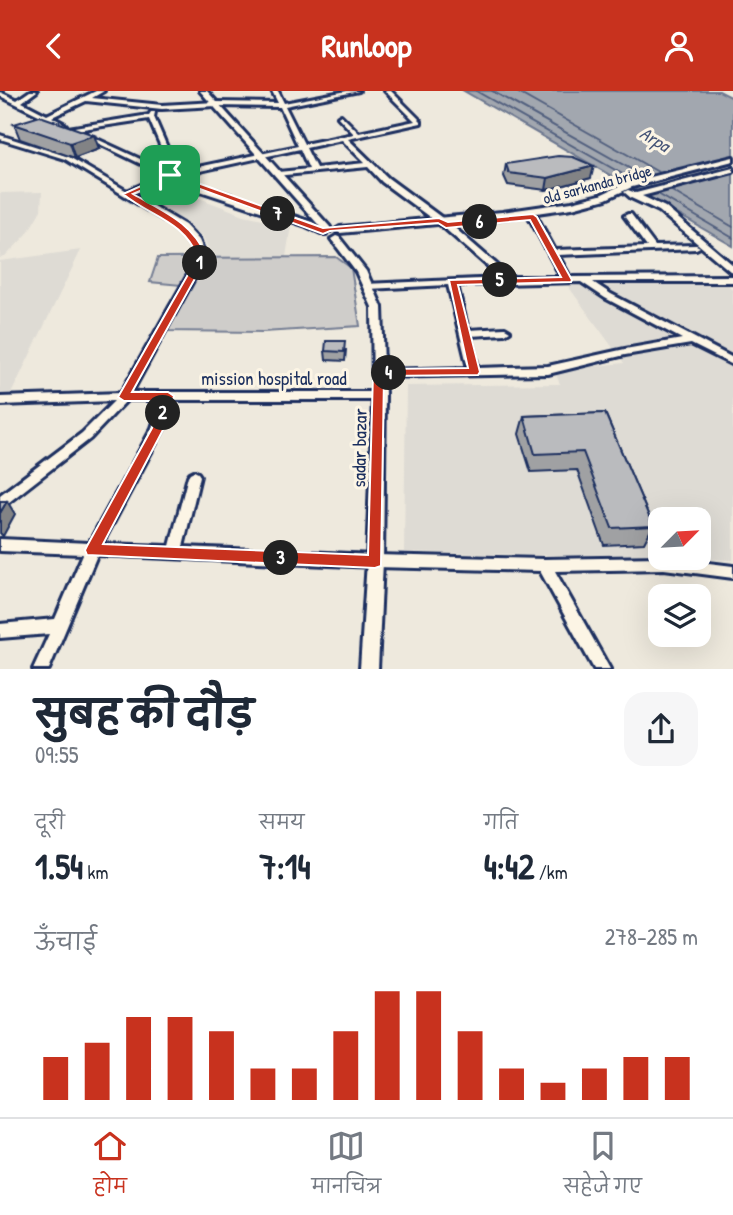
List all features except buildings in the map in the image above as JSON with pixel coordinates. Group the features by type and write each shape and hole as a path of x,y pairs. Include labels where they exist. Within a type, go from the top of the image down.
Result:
{"main road":[{"name":"sadar bazar","path":"210,96 333,233 361,271 377,307 379,397 369,669"},
{"name":"old sarkanda bridge","path":"333,233 561,213 733,161"},
{"path":"443,223 572,205 632,191"}],"street":[{"path":"18,103 34,91"},
{"path":"36,123 100,91"},
{"path":"275,91 313,170"},
{"path":"86,99 156,106 210,96 282,106 356,91"},
{"path":"127,194 170,175 419,121 388,91"},
{"path":"0,94 194,187 333,233"},
{"path":"156,106 151,117 170,161 170,175"},
{"path":"70,129 151,117"},
{"path":"341,117 358,135"},
{"path":"1,138 14,133"},
{"path":"0,502 86,436 124,397 202,257 195,240 182,227 127,194 66,158 1,138"},
{"path":"344,139 370,165 509,280"},
{"path":"278,174 370,165"},
{"path":"632,191 733,170"},
{"path":"632,191 655,208 733,279"},
{"path":"655,208 662,209 733,269"},
{"path":"628,216 653,249"},
{"path":"533,217 567,280"},
{"path":"553,253 696,247"},
{"path":"368,286 509,280 733,279"},
{"path":"583,280 596,290 733,362"},
{"path":"452,282 474,372"},
{"path":"465,333 505,331"},
{"path":"379,373 561,368 625,352 691,341"},
{"path":"41,669 92,550 158,428 168,396"},
{"name":"mission hospital road","path":"0,401 168,396 379,397"},
{"path":"176,554 194,476"},
{"path":"0,545 375,561 544,565 664,563 733,572"},
{"path":"544,565 602,669"},
{"path":"0,631 60,626"}],"shaded area":[{"path":"159,183 244,215 291,225 286,257 212,257 202,235 160,221 121,199"},
{"path":"42,192 41,210 27,234 5,257 0,258 0,193"},
{"path":"81,250 8,400 0,400 0,261"},
{"path":"336,257 351,268 360,326 263,332 163,331 182,285 150,282 158,258"},
{"path":"727,283 733,291 733,560 711,559 711,507 648,507 648,558 404,552 406,386 560,384 554,370 624,363 568,286"}],"water":[{"name":"Arpa","path":"464,91 719,91 733,98 733,246"}],"route":[{"path":"170,175 194,187 309,224 323,232 333,228 340,230 439,221 446,225 533,217 553,253 567,280 452,282 474,372 379,373 375,561 92,550 158,428 168,396 124,397 202,257 202,252 188,231 127,194 170,175"}]}
